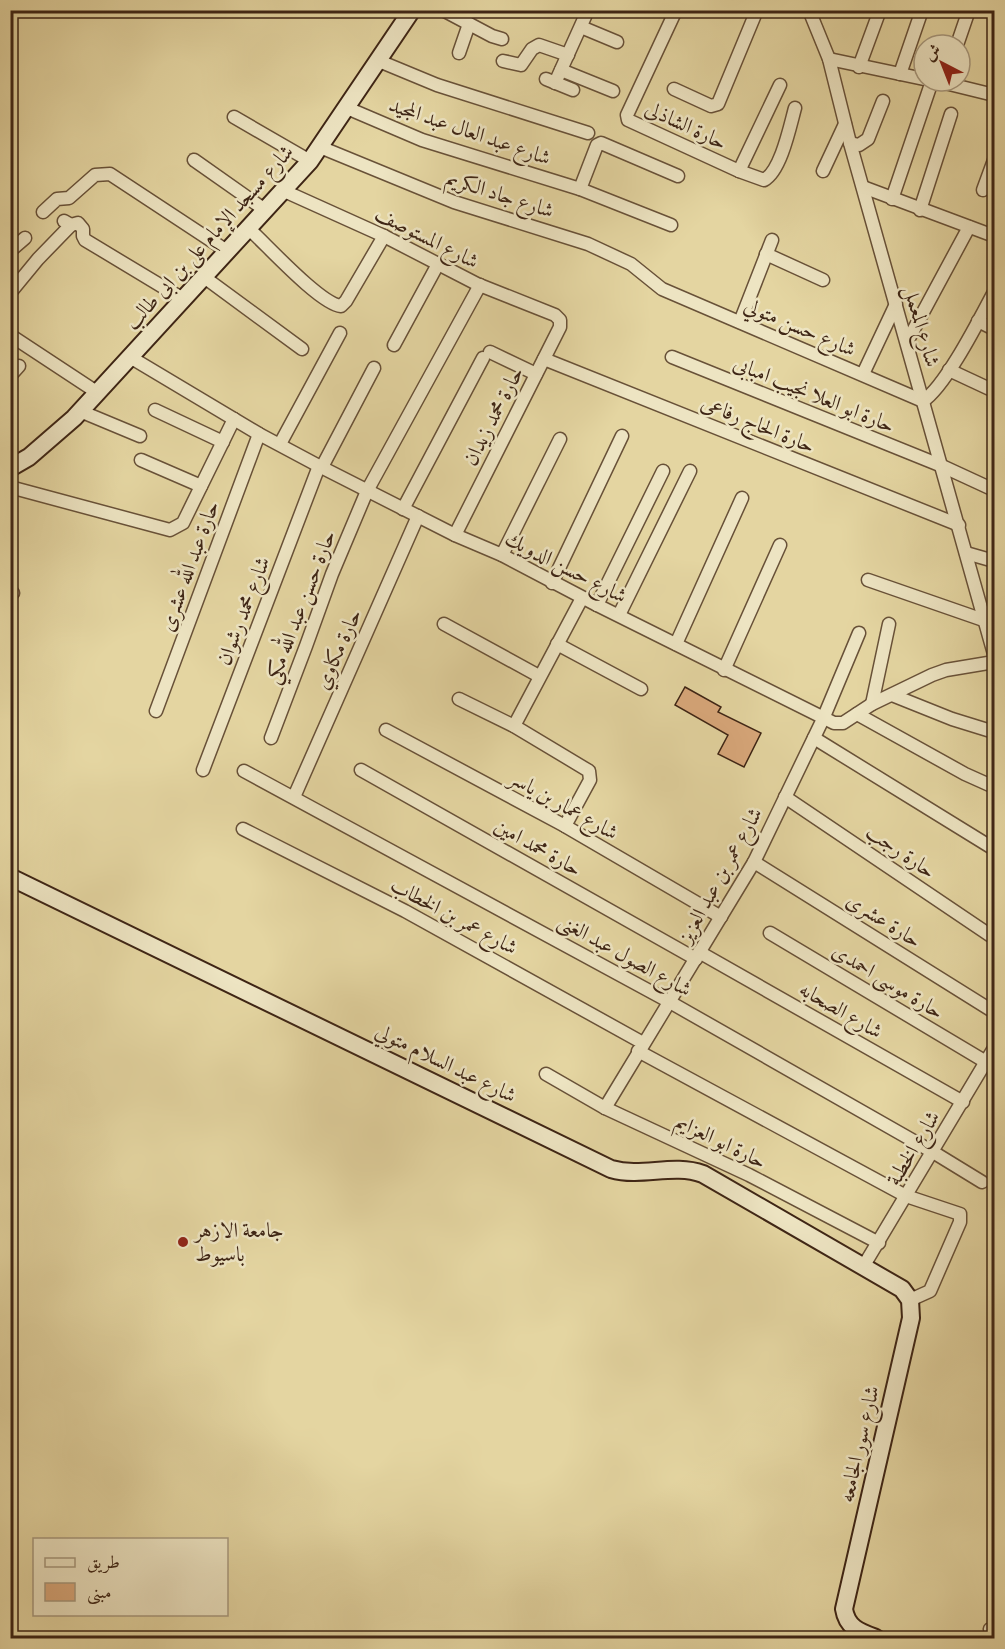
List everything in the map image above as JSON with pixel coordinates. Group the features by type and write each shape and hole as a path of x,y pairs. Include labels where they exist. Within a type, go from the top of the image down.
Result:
{"street":[{"name":"شارع مسجد الإمام على بن ابى طالب","path":"10,468 44,446 98,393 315,154 412,10"},
{"path":"442,10 502,39"},
{"path":"573,90 550,81 561,70 588,10"},
{"name":"حارة الشاذلى","path":"676,10 627,117 630,121 739,171 764,180 769,177 783,150 795,108"},
{"path":"674,89 711,106 718,104 757,10"},
{"name":"شارع المعمل","path":"810,10 829,59 850,143 966,553 990,623 994,654"},
{"path":"859,67 880,10"},
{"path":"900,74 922,10"},
{"path":"961,33 969,10"},
{"path":"459,53 469,24"},
{"path":"581,27 617,42"},
{"path":"503,61 521,65 532,49 538,45 568,55"},
{"path":"829,59 912,76"},
{"path":"379,61 437,85 588,133"},
{"path":"561,70 612,91"},
{"path":"739,171 780,85"},
{"path":"972,87 993,91"},
{"path":"892,199 935,93"},
{"path":"850,143 859,146 868,139 883,100"},
{"name":"شارع عبد العال عبد المجيد","path":"347,108 422,140 580,189 671,225"},
{"path":"920,210 951,114"},
{"name":"شارع جاد الكريم","path":"234,117 315,154 454,202 588,244 631,264 662,289"},
{"path":"823,171 845,124"},
{"path":"580,189 597,145 601,143 678,176"},
{"path":"194,160 265,210"},
{"path":"983,190 994,160"},
{"path":"43,212 57,200 69,198 95,175 111,174 227,251"},
{"path":"863,188 994,236"},
{"name":"شارع المستوصف","path":"282,190 384,236 480,285 555,315"},
{"path":"10,293 68,223 78,223 82,226 85,240 183,299"},
{"path":"907,342 969,227"},
{"path":"248,228 318,294 334,305 340,306 346,301 384,236"},
{"path":"10,251 25,238"},
{"path":"740,322 772,240"},
{"path":"766,254 823,280"},
{"path":"394,345 438,264"},
{"path":"204,277 302,349"},
{"name":"حارة حسن عبد الله مكي","path":"271,738 332,574 367,491 480,285"},
{"name":"شارع حسن متولي","path":"662,289 923,401"},
{"path":"923,401 949,370 994,292"},
{"path":"862,374 896,304"},
{"name":"حارة محمد زيدان","path":"455,535 560,327 560,320 555,315"},
{"path":"978,321 994,329"},
{"path":"280,444 340,333"},
{"path":"13,337 98,393"},
{"path":"403,509 486,355 536,374"},
{"name":"شارع حسن الدويك","path":"130,357 259,434 367,491 455,535 502,555 597,606 620,615 724,670 823,718 840,724 872,704 946,670 994,662"},
{"name":"حارة ابو العلا نجيب امبابى","path":"672,357 942,466 994,490"},
{"name":"حارة الحاج رفاعى","path":"544,359 959,525"},
{"path":"10,376 19,366"},
{"name":"شارع محمد رشوان","path":"203,770 320,466 374,368"},
{"path":"949,370 994,391"},
{"path":"154,410 223,442"},
{"path":"80,411 140,436"},
{"path":"10,487 170,530 175,529 183,523 234,419"},
{"name":"حارة عبد الله عشرى","path":"156,711 259,434"},
{"path":"552,583 622,436"},
{"path":"502,555 560,439"},
{"path":"141,460 201,486"},
{"path":"597,606 663,471"},
{"path":"620,615 690,471"},
{"path":"676,644 742,498"},
{"name":"حارة مكاوي","path":"294,797 418,516"},
{"path":"724,670 780,545"},
{"path":"966,553 994,561"},
{"path":"868,580 990,623"},
{"path":"514,726 582,598"},
{"path":"444,624 539,676"},
{"path":"872,704 889,624"},
{"name":"شارع عمر بن عبد العزيز","path":"605,1107 754,862 814,738 859,633"},
{"path":"557,644 641,689"},
{"path":"892,695 952,719 994,732"},
{"path":"459,699 514,726 589,771 590,780 565,826"},
{"path":"857,714 994,788"},
{"name":"شارع عمار بن ياسر","path":"386,730 565,826 721,917"},
{"path":"814,738 994,849"},
{"name":"حارة محمد امين","path":"361,770 698,955"},
{"name":"شارع الصول عبد الغنى","path":"244,771 668,1001 982,1182"},
{"name":"حارة رجب","path":"785,798 994,938"},
{"name":"شارع عمر بن الخطاب","path":"243,829 405,911 906,1196 957,1212 961,1217 930,1291 910,1300"},
{"name":"حارة عشرى","path":"754,862 994,1012"},
{"name":"شارع عبد السلام متولي","path":"10,877 611,1169 639,1173 678,1168 703,1174 863,1267"},
{"name":"حارة موسى احمدى","path":"770,933 986,1062"},
{"name":"شارع الصحابه","path":"698,955 963,1102"},
{"name":"شارع الخطبة","path":"863,1267 994,1048"},
{"name":"حارة ابو العزايم","path":"546,1074 605,1107 749,1175 879,1243"},
{"path":"863,1267 902,1289 910,1300"},
{"name":"شارع سور الجامعه","path":"876,1638 852,1627 844,1609 911,1318 910,1300"}],"building":[{"path":"685,687 721,707 718,712 761,733 744,767 718,754 728,735 675,705"}],"place":[{"name":"جامعة الازهر باسيوط","path":"183,1242"}]}
